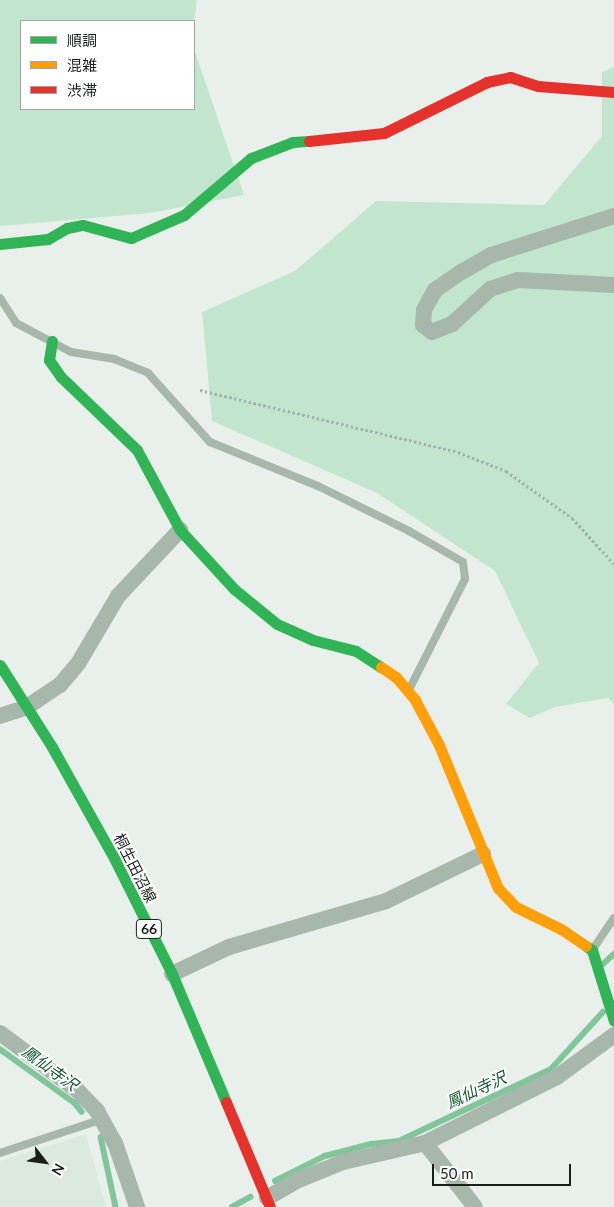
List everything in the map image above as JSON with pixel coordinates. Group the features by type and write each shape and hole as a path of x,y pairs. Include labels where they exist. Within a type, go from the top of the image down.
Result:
{"street":[{"path":"0,244 48,239 67,228 83,225 131,238 184,215 252,158 293,142 350,140 384,132 487,82 510,77 538,86 614,92"},
{"path":"614,216 491,255 461,272 435,290 424,310 423,325 432,332 452,324 490,289 518,280 614,285"},
{"path":"52,341 49,360 61,377 137,450 180,530 234,589 277,624 313,640 356,651 396,677 408,692 439,745 498,888 516,906 561,929 593,953 614,1021"},
{"path":"0,716 27,707 60,685 80,662 118,596 180,530"},
{"name":"桐生田沼線","path":"0,665 27,707 114,858 172,974 264,1204"},
{"path":"172,974 230,947 386,901 483,854"},
{"path":"0,1033 78,1092 103,1119 115,1143 137,1207"},
{"path":"264,1204 296,1180 343,1162 425,1143 557,1078 614,1035"},
{"path":"425,1143 475,1207"}],"lane":[{"path":"0,298 16,323 71,352 114,359 148,372 210,442 318,486 410,531 463,562 465,579 408,692"},
{"path":"593,953 614,918"},
{"path":"0,1153 103,1119"}],"path":[{"path":"200,390 458,452 506,471 572,518 614,564"}],"shaded area":[{"path":"86,1134 106,1207 0,1207 0,1161"}],"green space":[{"path":"0,0 197,0 194,20 20,20 20,110 195,110 195,52 244,195 150,213 0,226"},
{"path":"614,67 614,704 608,698 555,707 530,718 506,704 539,663 495,571 377,493 212,421 202,312 295,271 376,201 544,205 602,136 602,72"}],"waterway":[{"name":"鳳仙寺沢","path":"603,964 614,954"},
{"name":"鳳仙寺沢","path":"275,1181 325,1156 371,1144 399,1141 551,1069 603,1012"},
{"name":"鳳仙寺沢","path":"0,1049 75,1103 82,1112"},
{"name":"鳳仙寺沢","path":"101,1137 116,1207"},
{"name":"鳳仙寺沢","path":"232,1207 250,1197"}],"traffic: fast":[{"path":"0,244 48,239 67,228 83,225 131,238 184,215 251,158 293,142 309,141"},
{"path":"52,341 49,360 61,377 137,450 180,530 234,589 277,624 313,640 356,651 381,667"},
{"path":"0,665 52,747 114,858 172,974 226,1102"},
{"path":"586,946 592,950 614,1021"}],"traffic: slow":[{"path":"381,667 396,677 415,700 439,745 498,888 516,907 561,929 586,946"}],"traffic: jam":[{"path":"309,141 384,133 487,82 510,77 538,86 614,92"},
{"path":"226,1102 270,1207"}]}
